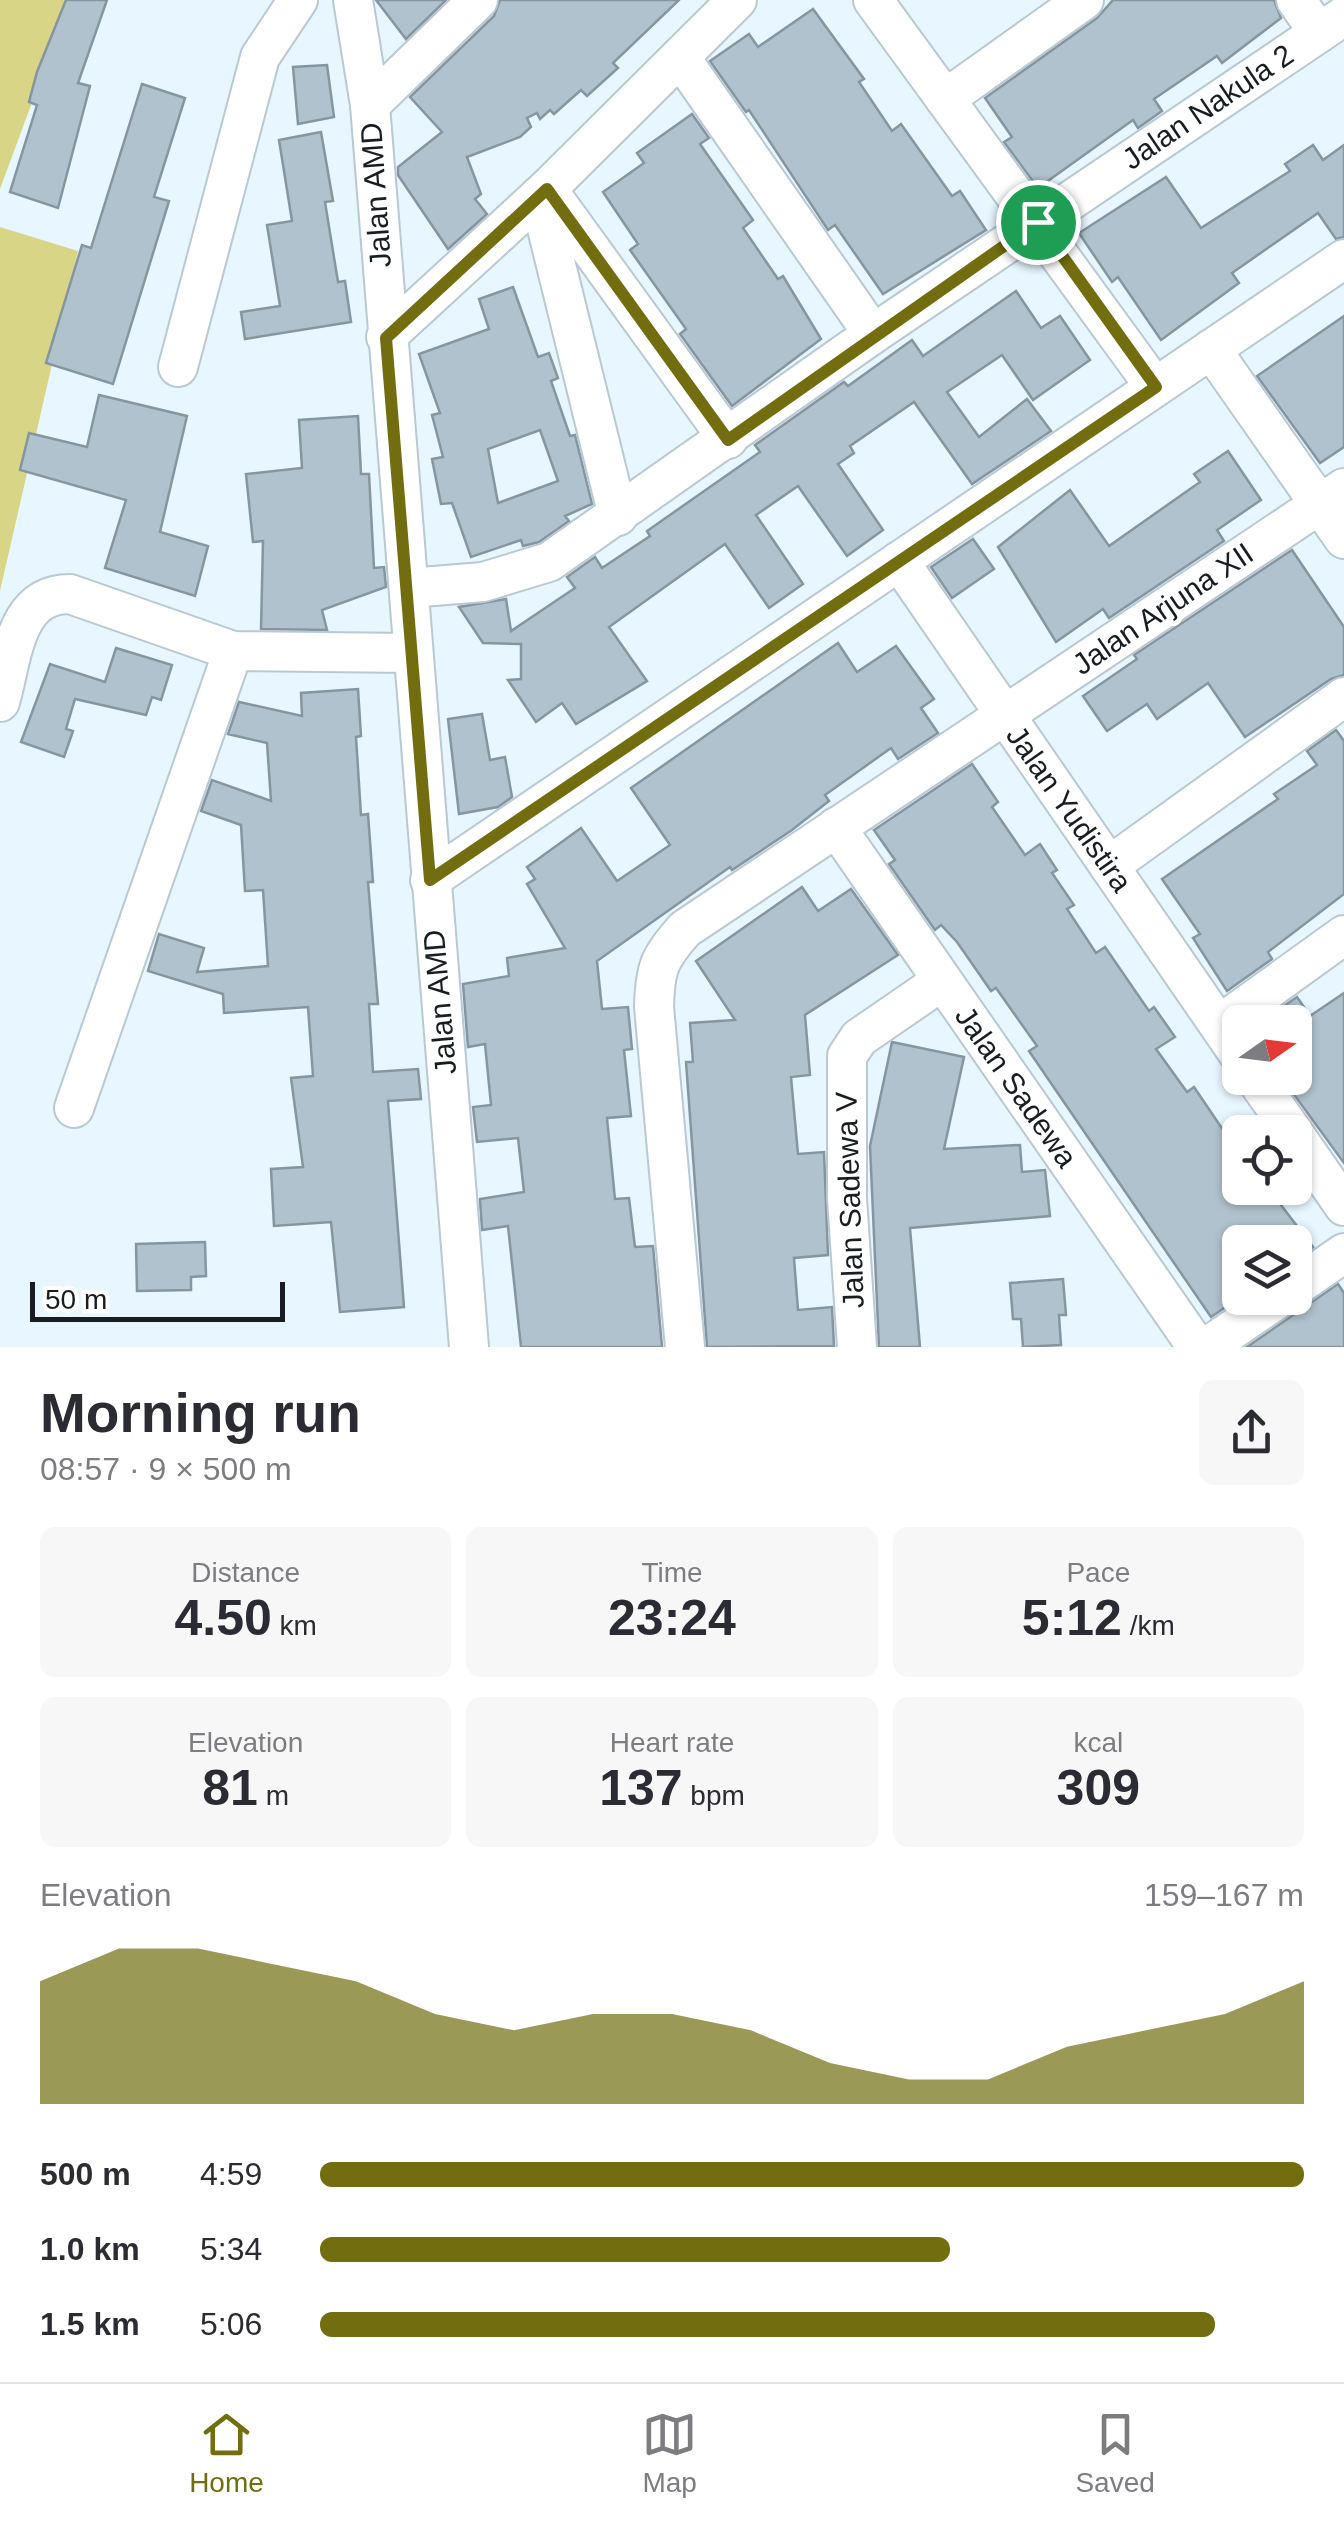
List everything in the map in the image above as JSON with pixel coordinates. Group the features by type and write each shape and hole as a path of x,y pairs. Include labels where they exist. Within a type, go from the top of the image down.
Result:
{"street":[{"path":"178,367 260,56 298,0"},
{"name":"Jalan AMD","path":"353,0 370,105 468,1347"},
{"path":"370,105 478,0"},
{"path":"386,338 543,193 738,0"},
{"path":"873,0 1156,387"},
{"path":"945,99 1084,0"},
{"path":"1296,0 1331,25"},
{"name":"Jalan Nakula 2","path":"409,588 483,582 549,562 728,440 873,334 1331,25"},
{"path":"680,57 873,334"},
{"path":"543,193 728,440"},
{"path":"543,193 618,516"},
{"path":"430,880 1344,259"},
{"path":"1210,350 1332,496 1344,538"},
{"name":"Jalan Arjuna XII","path":"685,1347 654,1007 655,972 685,929 1332,496"},
{"name":"Jalan Yudistira","path":"899,562 1222,1029"},
{"path":"0,702 24,619 34,602 50,594 70,594 233,651 411,653"},
{"path":"74,1108 233,651"},
{"path":"1109,866 1344,697"},
{"name":"Jalan Sadewa","path":"836,828 1197,1347"},
{"path":"1219,1025 1344,936"},
{"name":"Jalan Sadewa V","path":"856,1347 847,1198 847,1056 859,1038 942,981"},
{"path":"1312,1160 1344,1206"},
{"path":"1312,1275 1344,1253"},
{"path":"1208,1347 1254,1315"}],"shaded area":[{"path":"0,0 70,0 0,189"},
{"path":"0,227 78,251 0,591"}],"building":[{"path":"66,0 107,0 78,83 90,86 58,208 10,192 37,105 29,102 37,72"},
{"path":"376,0 446,0 406,39"},
{"path":"500,0 679,0 613,63 618,68 587,96 581,90 554,114 550,110 540,119 537,113 527,118 531,127 520,137 467,157 481,194 475,199 487,214 448,249 398,175 398,167 442,132 410,97 494,16"},
{"path":"1113,0 1274,0 1281,18 1222,63 1217,56 1154,99 1162,111 1138,128 1133,120 1038,188 1004,142 1012,137 985,98 1097,18"},
{"path":"813,9 864,79 859,82 892,131 901,124 952,196 960,191 986,230 883,294 835,225 828,230 749,110 746,112 710,61 749,34 758,47"},
{"path":"327,65 334,117 298,124 293,67"},
{"path":"142,84 185,98 154,197 169,201 113,384 46,363 82,245 91,248"},
{"path":"692,114 709,138 700,144 753,220 743,228 778,279 783,276 821,339 732,406 680,334 686,329 630,250 638,244 603,192 644,163 637,153"},
{"path":"321,132 333,201 325,202 338,282 345,281 351,322 245,339 241,312 280,306 267,225 292,221 279,140"},
{"path":"1313,145 1323,160 1344,145 1344,237 1336,239 1318,213 1232,273 1239,283 1161,340 1118,277 1112,282 1079,233 1166,177 1201,228 1290,171 1285,164"},
{"path":"513,287 538,357 549,353 558,378 551,381 570,436 575,435 592,504 565,516 569,521 539,542 523,546 521,540 471,557 452,503 441,504 432,459 443,457 432,415 440,413 419,354 489,329 479,299","holes":["540,430 558,481 498,503 488,449"]},
{"path":"1016,291 1041,328 1060,316 1090,360 1033,400 1002,355 947,392 979,437 1027,399 1051,431 972,484 914,402 850,446 854,453 838,464 883,530 847,556 798,486 756,515 803,584 769,608 725,544 609,627 647,681 576,724 562,703 536,722 508,680 521,679 521,644 483,643 459,607 506,599 511,631 575,588 567,577 595,557 602,568 650,536 647,531 760,452 755,445 844,382 848,386 912,340 923,356"},
{"path":"1344,316 1344,447 1320,463 1257,376"},
{"path":"99,395 187,416 160,532 208,546 195,596 105,568 126,500 20,470 29,433 87,447"},
{"path":"358,416 361,474 369,474 374,568 384,567 386,587 322,610 327,630 261,629 263,541 253,542 246,474 302,468 299,420"},
{"path":"1228,451 1261,500 1217,530 1224,541 1109,618 1103,609 1056,642 998,547 1070,490 1109,546 1200,482 1194,474"},
{"path":"973,539 994,569 952,598 931,567"},
{"path":"1292,550 1344,627 1344,675 1331,679 1245,737 1208,683 1157,719 1147,704 1107,731 1083,696 1137,659 1134,655"},
{"path":"838,643 857,672 896,646 934,699 921,708 938,733 898,759 891,748 825,795 829,801 792,830 732,870 730,867 597,961 602,1009 628,1007 632,1049 624,1050 631,1116 607,1118 615,1199 629,1198 635,1247 653,1246 662,1347 521,1347 508,1226 482,1230 480,1199 524,1192 518,1138 477,1142 473,1107 491,1105 485,1044 468,1047 463,984 509,976 507,958 565,948 527,884 535,879 527,867 581,828 617,881 670,845 631,788"},
{"path":"116,648 172,665 161,700 152,697 146,715 75,699 66,729 73,731 64,757 21,742 50,664 105,682"},
{"path":"358,689 361,736 356,737 361,815 368,814 373,882 368,882 378,1004 369,1004 373,1072 418,1069 421,1099 388,1101 404,1307 340,1312 331,1222 274,1226 271,1169 303,1167 291,1078 313,1076 308,1007 224,1013 223,994 148,971 159,934 204,948 197,972 268,966 263,890 245,891 241,825 201,811 212,780 271,801 267,743 228,734 239,702 302,716 301,693"},
{"path":"482,714 490,760 505,757 512,797 498,807 459,814 448,719"},
{"path":"1336,730 1344,741 1344,894 1268,952 1272,959 1227,991 1193,938 1200,934 1162,879 1278,799 1274,794 1317,765 1307,751"},
{"path":"972,764 998,802 992,807 1025,855 1040,844 1057,870 1052,873 1074,905 1067,909 1096,953 1105,947 1149,1011 1154,1007 1175,1037 1156,1049 1187,1092 1194,1087 1222,1128 1222,1205 1281,1205 1296,1225 1222,1225 1222,1309 1211,1317 1029,1051 1037,1046 957,942 941,925 935,930 889,864 895,860 874,830"},
{"path":"802,887 818,911 851,889 898,955 805,1015 810,1075 791,1077 798,1154 824,1152 828,1255 794,1258 798,1310 832,1307 834,1346 707,1347 686,1062 693,1062 690,1023 735,1020 696,961"},
{"path":"1344,993 1344,1163 1294,1095 1312,1095 1312,1015"},
{"path":"1297,997 1302,1005 1285,1005"},
{"path":"892,1042 964,1057 944,1149 1020,1145 1022,1172 1045,1170 1050,1216 910,1228 920,1347 879,1347 870,1146"},
{"path":"205,1242 206,1276 191,1277 191,1290 137,1291 136,1244"},
{"path":"1063,1279 1066,1315 1059,1315 1061,1345 1023,1347 1021,1319 1013,1319 1010,1283"},
{"path":"1338,1284 1344,1293 1344,1347 1247,1347 1293,1315 1312,1315 1312,1302"}],"route":[{"path":"547,189 728,440 873,334 1038,222 1156,387 430,880 386,338 547,189"}]}
